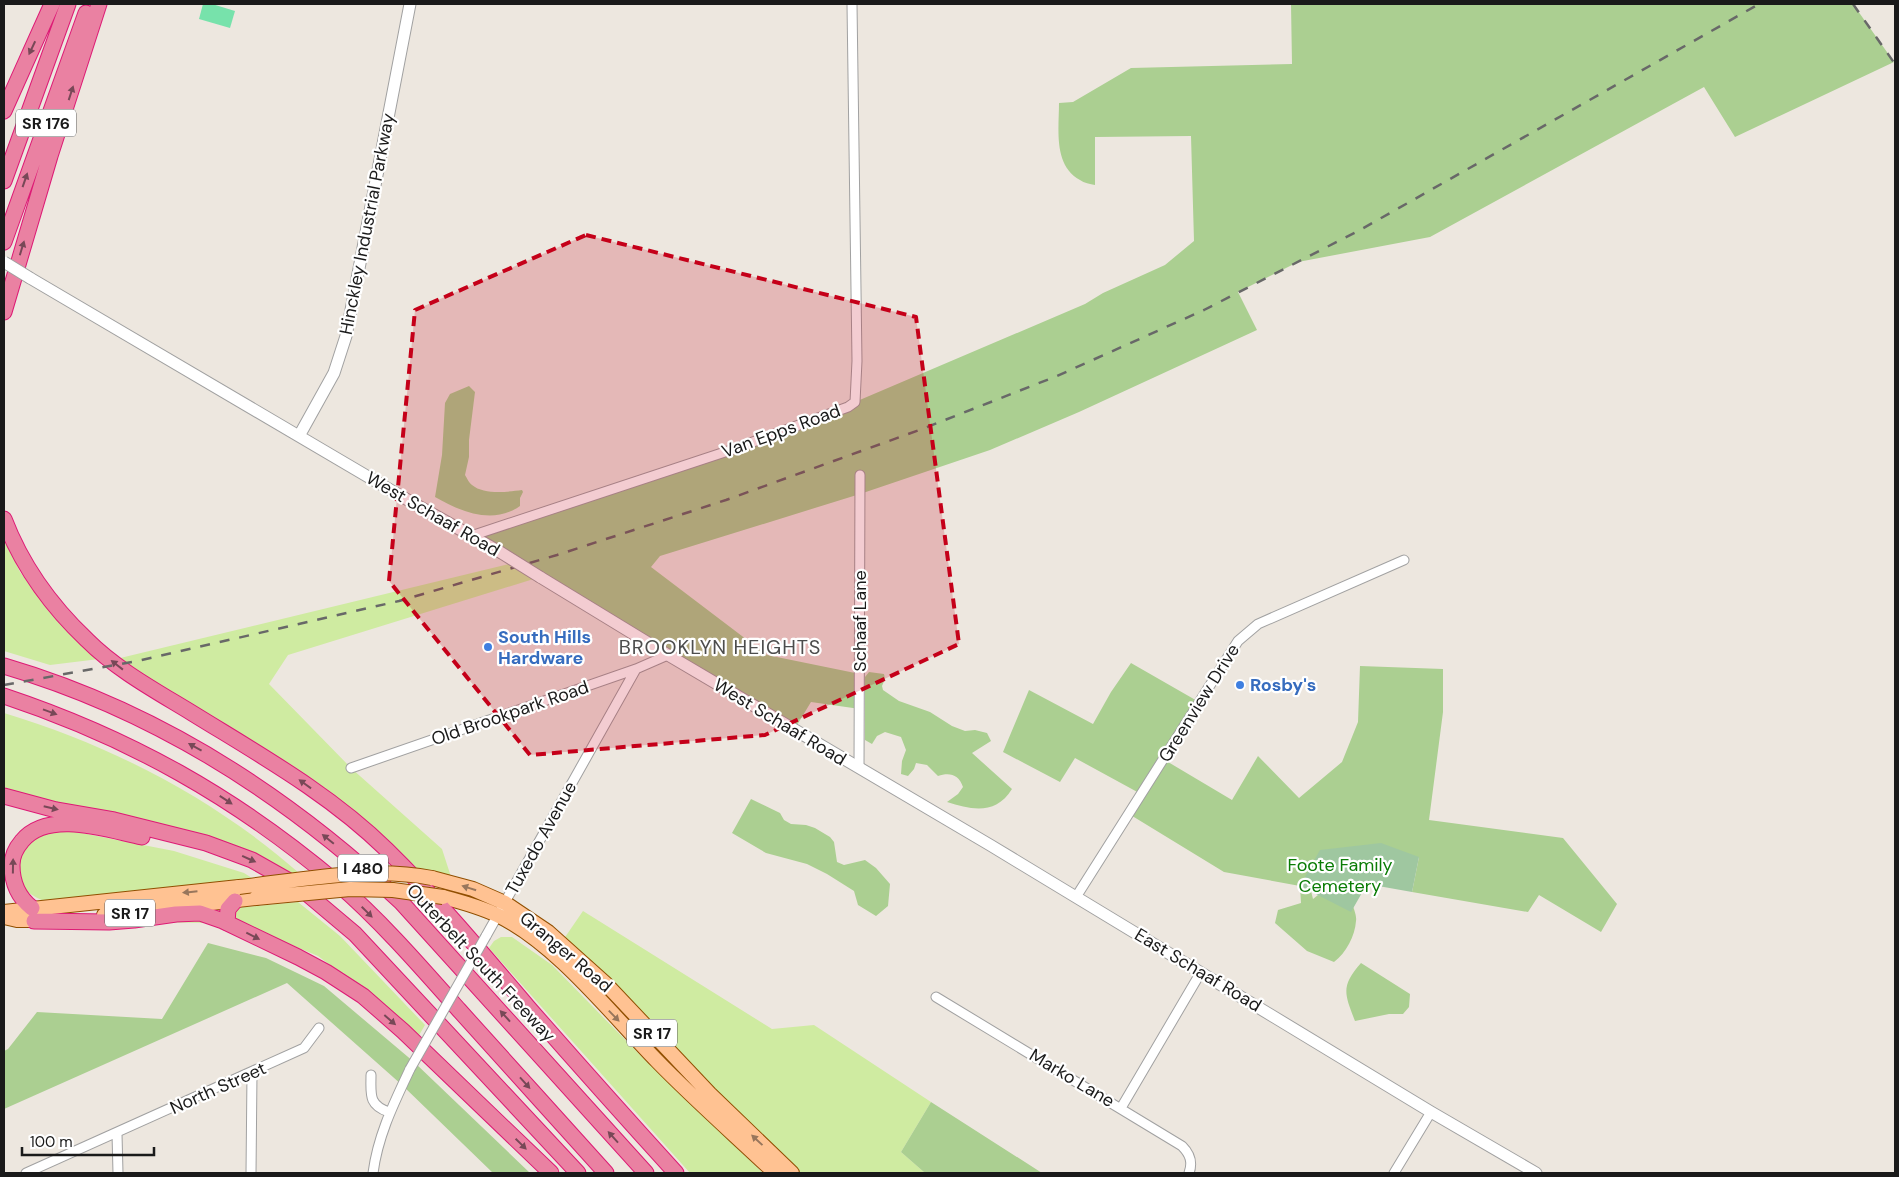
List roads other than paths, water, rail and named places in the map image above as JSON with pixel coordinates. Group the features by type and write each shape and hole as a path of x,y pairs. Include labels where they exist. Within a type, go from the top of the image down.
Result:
{"highway":[{"path":"4,110 52,4"},
{"name":"SR 176","path":"4,181 68,4"},
{"name":"SR 176","path":"4,242 90,4"},
{"path":"4,312 50,156 99,4"},
{"path":"4,519 21,556 34,578 50,601 88,642 124,670 296,778 350,818 386,849 456,924 676,1173"},
{"name":"Outerbelt South Freeway","path":"4,666 88,694 142,719 232,770 317,830 371,874 401,902 646,1173"},
{"name":"I 480","path":"4,696 124,743 186,776 250,816 337,883 424,970 606,1173"},
{"path":"4,796 206,843 252,860 283,876 321,904 367,947 578,1173"},
{"path":"186,838 153,839 75,824 52,824 42,827 24,838 14,852 12,862 18,894 33,914 109,922 194,913 206,914 316,966 363,996 403,1031 551,1173"},
{"path":"227,923 228,909 237,894"}],"main road":[{"name":"Granger Road","path":"4,917 237,894 370,873 405,874 432,878 473,889 505,903 548,932 606,984 710,1094 792,1173"},
{"name":"Granger Road","path":"237,894 256,898 350,889 402,891 443,897 475,906 498,916 528,935 558,959 657,1061 775,1173"},
{"name":"Granger Road","path":"4,912 33,914"}],"street":[{"name":"Hinckley Industrial Parkway","path":"299,436 334,373 346,336 410,4"},
{"name":"Van Epps Road","path":"471,536 725,452 855,402 857,361 852,4"},
{"name":"West Schaaf Road","path":"4,262 500,552 668,655 859,768"},
{"name":"Schaaf Lane","path":"859,768 860,475"},
{"name":"Greenview Drive","path":"1076,897 1238,641 1258,624 1404,560"},
{"name":"Old Brookpark Road","path":"351,768 636,669 668,655"},
{"name":"Tuxedo Avenue","path":"373,1173 377,1149 389,1112 410,1069 636,669"},
{"name":"East Schaaf Road","path":"859,768 1431,1112 1536,1173"},
{"path":"1121,1108 1200,972"},
{"name":"Marko Lane","path":"936,997 1182,1146 1192,1166 1189,1173"},
{"name":"North Street","path":"26,1173 117,1134 304,1048 319,1028"},
{"path":"251,1173 252,1073"},
{"path":"372,1075 372,1100 376,1106 389,1112"},
{"path":"1394,1173 1431,1112"},
{"path":"117,1134 118,1173"}],"railway":[{"path":"4,685 137,661 399,601 557,555 726,500 922,429 1057,376 1204,310 1360,230 1759,4"},
{"path":"1853,4 1895,64"}],"place":[{"name":"South Hills Hardware","path":"488,647"},
{"name":"Rosby's","path":"1240,685"}],"district":[{"name":"BROOKLYN HEIGHTS","path":"720,647"}],"park label":[{"name":"Foote Family Cemetery","path":"1340,875"}]}
